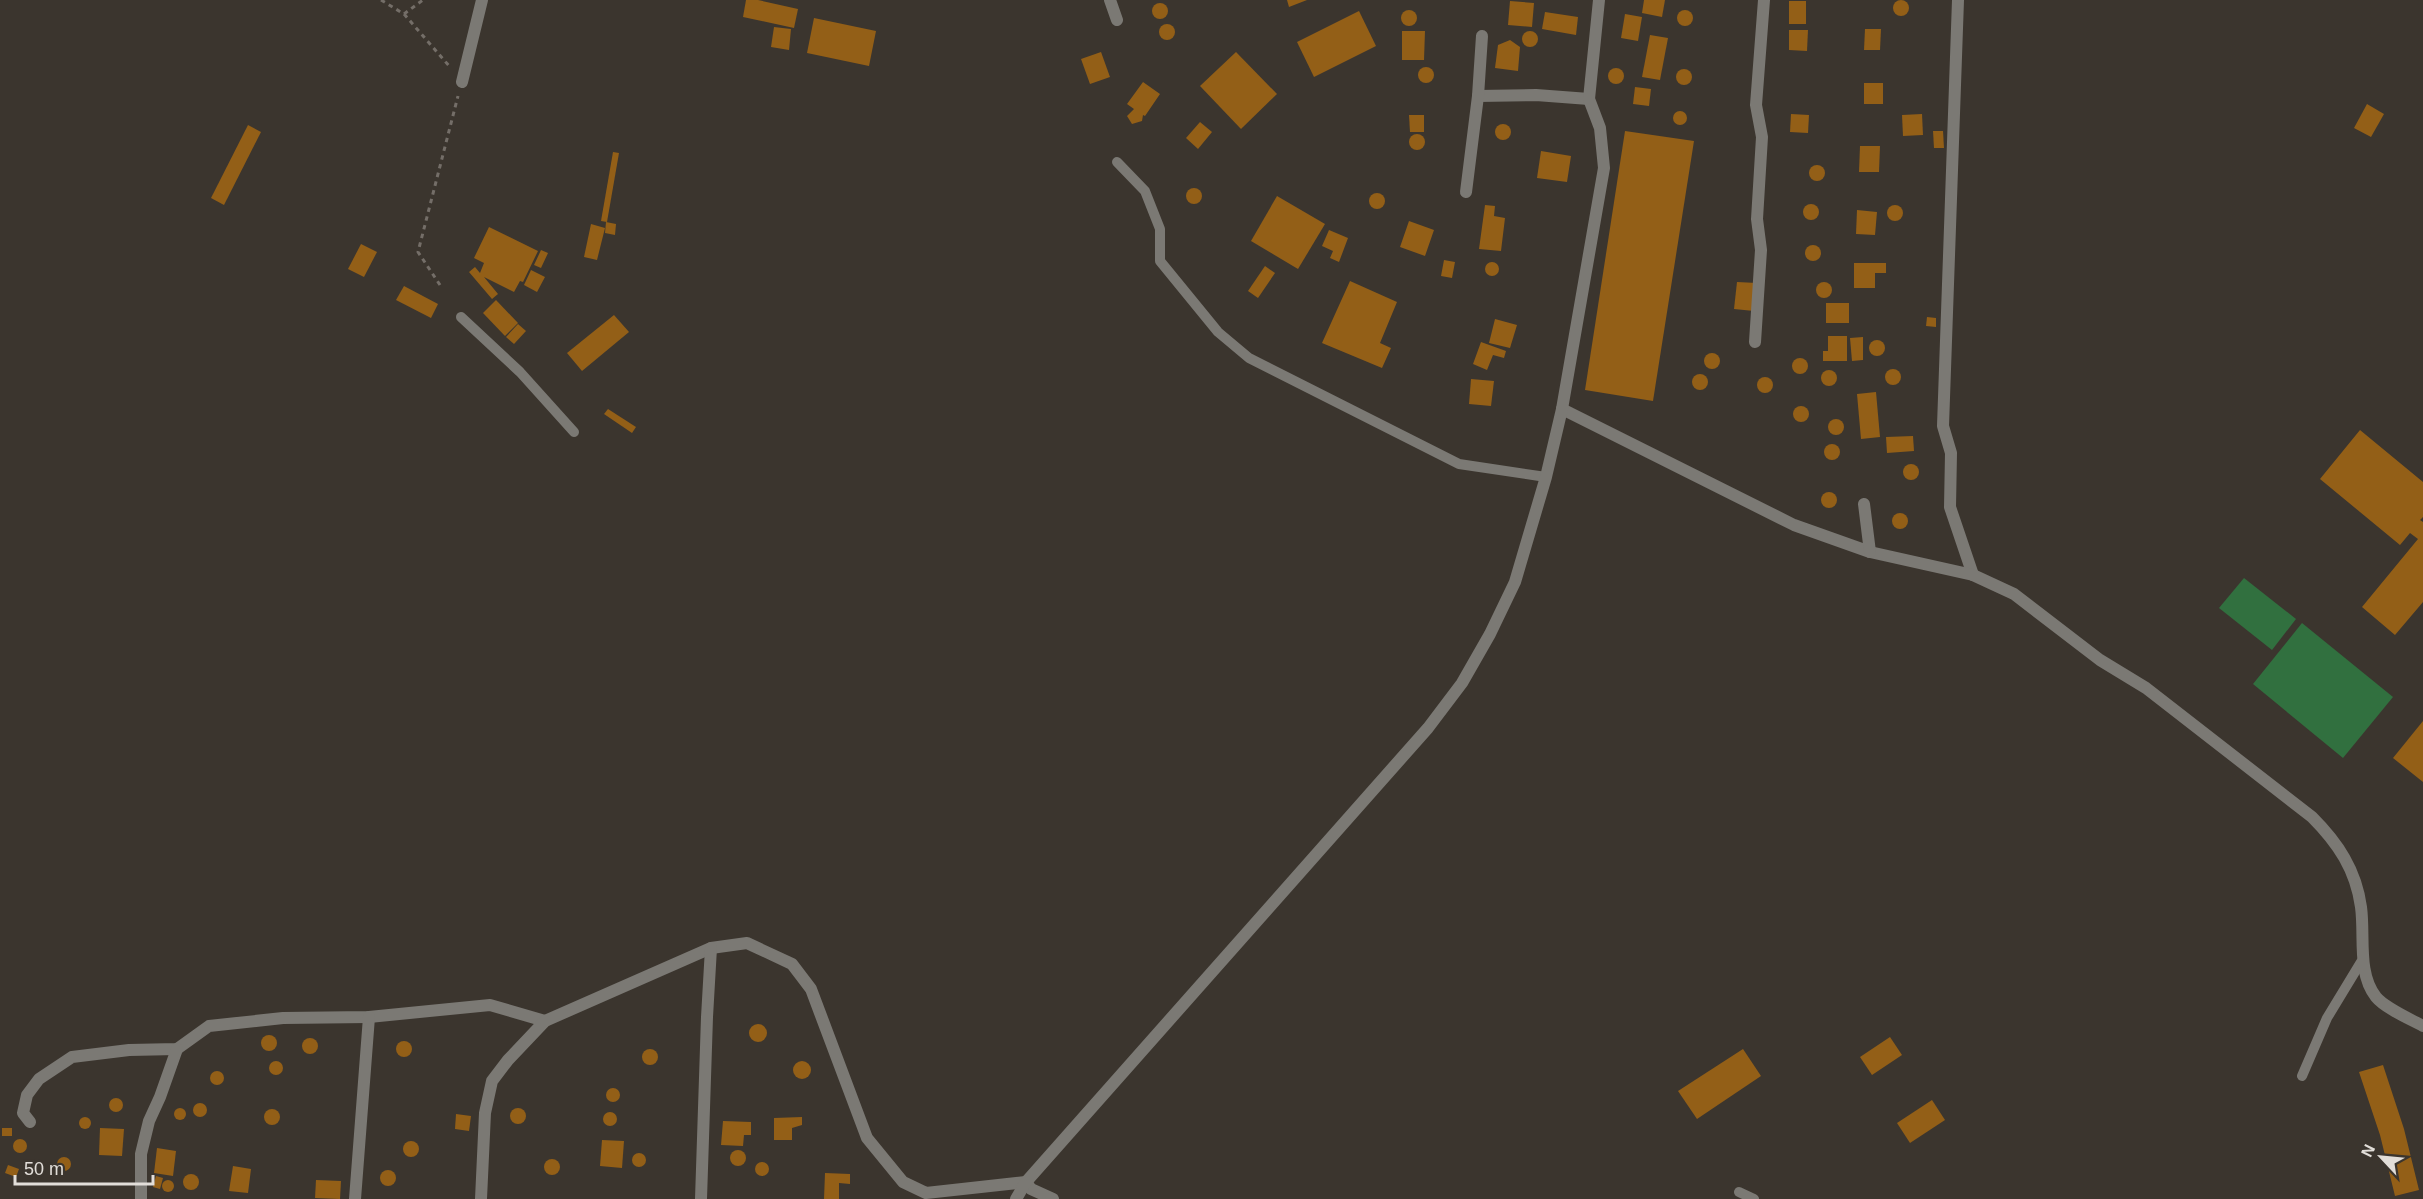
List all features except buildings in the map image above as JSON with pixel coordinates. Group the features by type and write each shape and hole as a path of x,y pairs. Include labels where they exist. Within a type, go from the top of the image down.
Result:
{"street":[{"path":"462,82 482,0"},
{"path":"1110,0 1118,20"},
{"path":"1016,1199 1026,1182 1428,728 1462,683 1490,634 1515,582 1546,477 1562,409 1604,168 1600,128 1589,99 1599,0"},
{"path":"1755,342 1761,250 1757,219 1762,137 1756,105 1764,0"},
{"path":"1958,0 1943,426 1951,453 1950,507 1973,575"},
{"path":"1466,192 1478,96 1482,36"},
{"path":"1478,96 1536,95 1589,99"},
{"path":"1562,409 1794,525 1870,552 1973,575 2014,594 2100,660 2146,688 2312,817 2331,836 2353,870 2361,906 2364,966 2377,998 2423,1026"},
{"path":"1864,504 1870,552"},
{"path":"481,1199 485,1113 492,1081 508,1060 545,1021 711,948 747,943 792,963 811,989 867,1138 903,1182 926,1196 1026,1182"},
{"path":"701,1199 711,948"},
{"path":"30,1122 24,1113 27,1095 39,1079 72,1057 129,1050 177,1049 209,1026 283,1018 369,1017 490,1005 545,1021"},
{"path":"355,1199 369,1017"},
{"path":"141,1199 141,1154 149,1121 177,1049"},
{"path":"1026,1182 1031,1189 1053,1199"}],"lane":[{"path":"1117,162 1145,191 1160,229 1160,261 1218,332 1250,358 1459,464 1546,477"},
{"path":"461,317 520,372 574,432"},
{"path":"2302,1076 2327,1018 2361,962 2364,966"},
{"path":"1739,1192 1754,1199"}],"path":[{"path":"381,0 404,14 462,82 418,252 440,285"},
{"path":"404,14 423,0"}],"green space":[{"path":"2244,578 2296,619 2272,650 2219,608"},
{"path":"2302,623 2393,697 2343,758 2253,684"}]}
